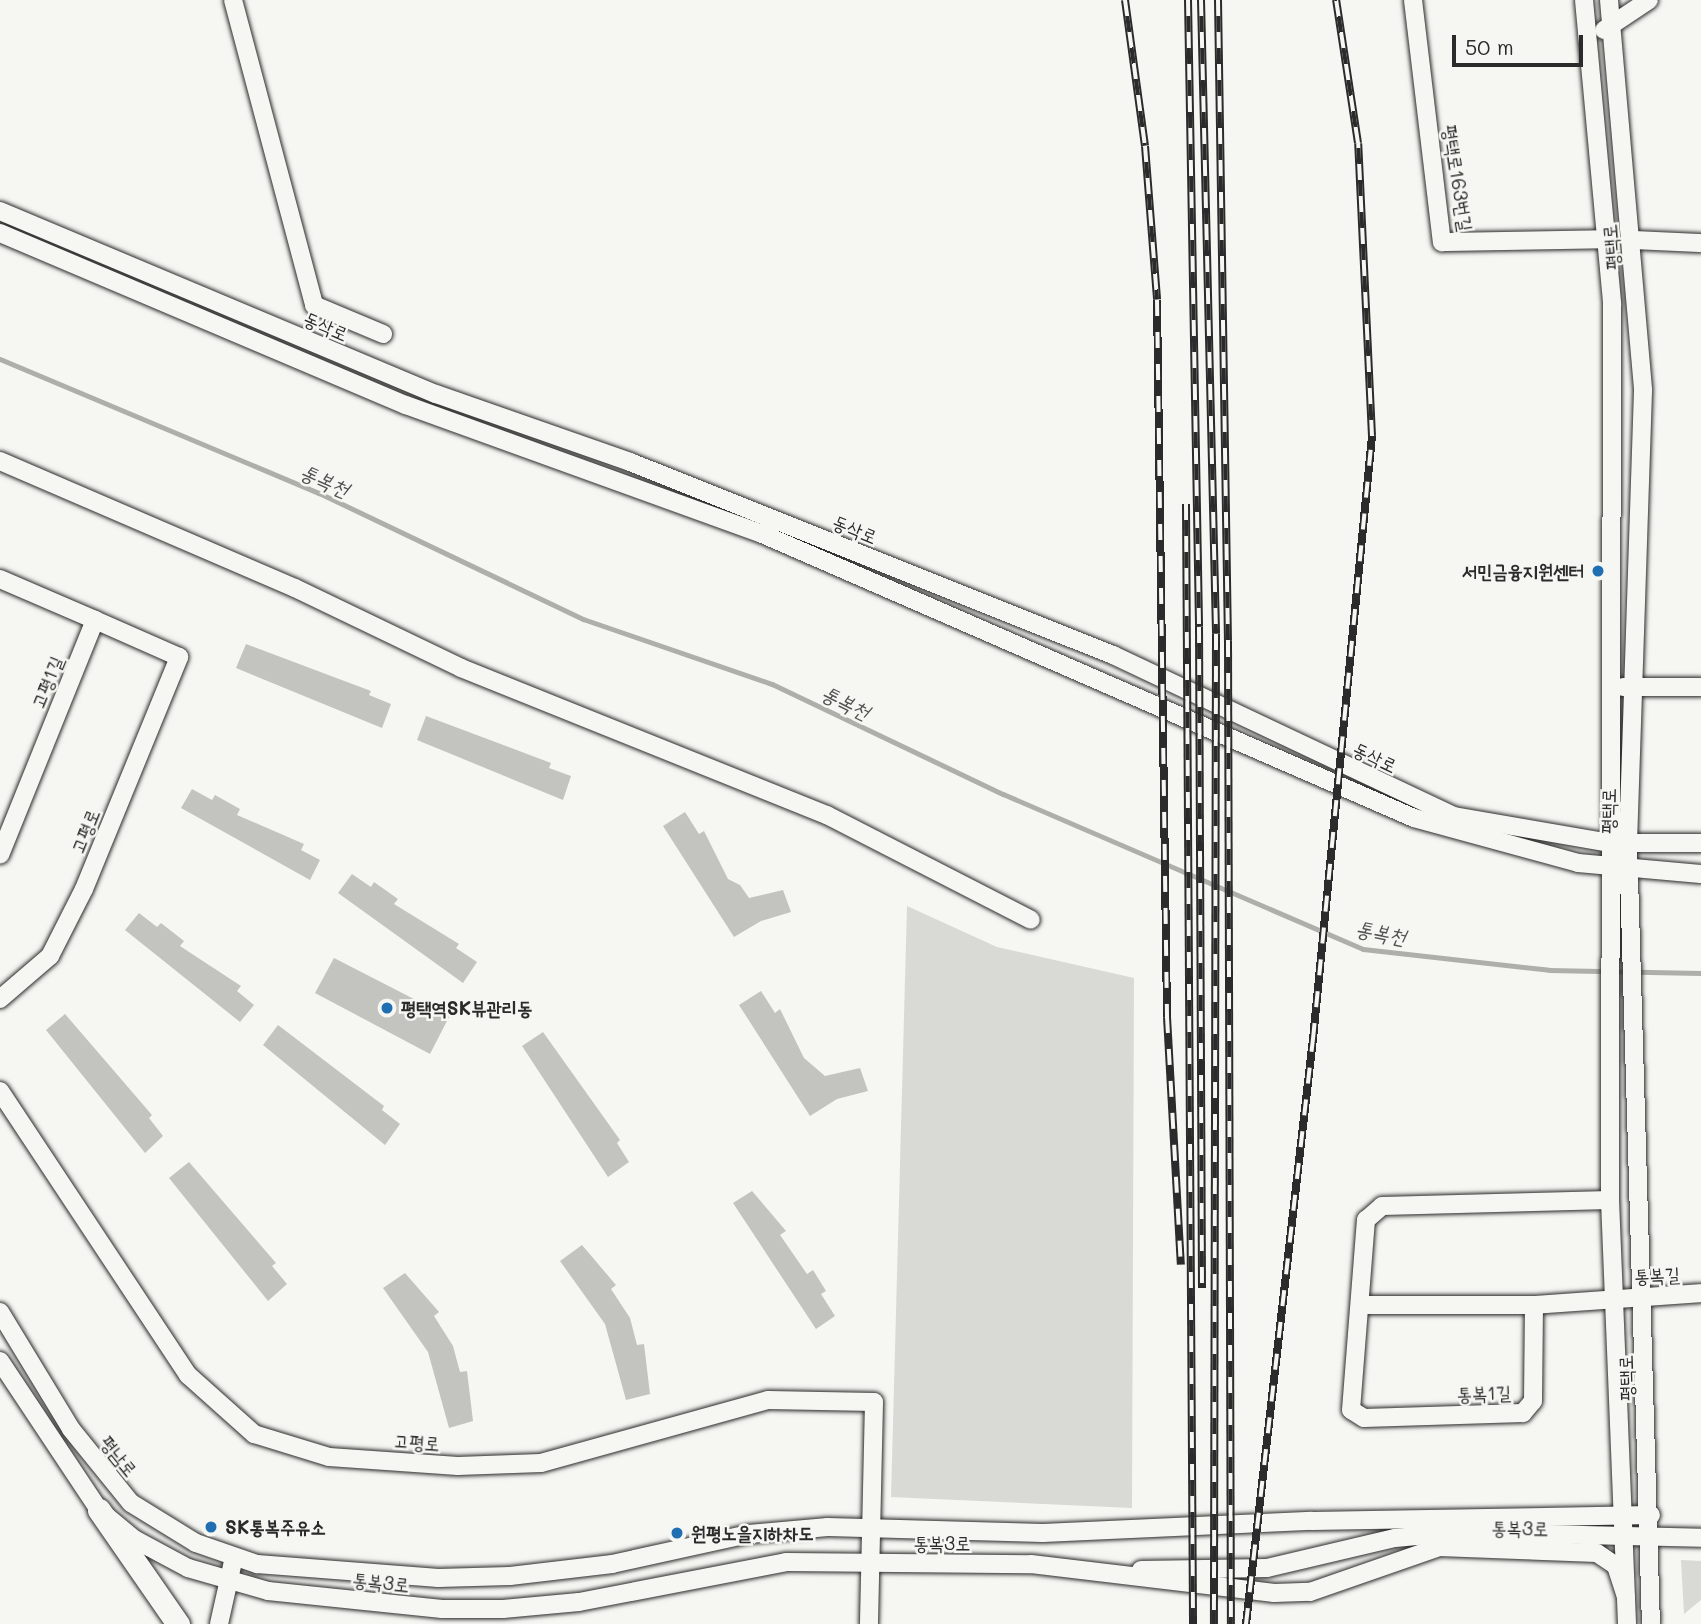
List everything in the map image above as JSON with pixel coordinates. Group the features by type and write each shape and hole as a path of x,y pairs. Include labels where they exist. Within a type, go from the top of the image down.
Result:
{"main road":[{"path":"99,1510 178,1624"}],"street":[{"path":"233,0 314,305 383,334"},
{"name":"평택로163번길","path":"1413,0 1442,242 1609,239"},
{"name":"평택로","path":"1584,0 1609,239 1613,687 1619,842 1629,867 1631,903 1632,1052 1644,1295 1651,1515 1651,1624"},
{"name":"평택로","path":"1609,0 1632,240 1643,391 1635,687 1619,842 1609,866 1610,1200 1627,1624"},
{"path":"1588,37 1611,27 1649,0"},
{"name":"동삭로","path":"0,211 436,394 630,462 1113,655 1454,816 1619,842 1701,843"},
{"name":"동삭로","path":"0,233 406,405 760,533 1414,818 1534,854 1609,866 1701,874"},
{"path":"1632,240 1701,243"},
{"path":"0,461 295,588 461,668 827,815 1031,920"},
{"path":"0,579 95,620"},
{"name":"고평로","path":"0,999 50,956 84,889 179,657 95,620"},
{"name":"고평1길","path":"0,855 95,620"},
{"path":"1613,687 1701,687"},
{"name":"고평로","path":"0,1091 188,1375 254,1434 328,1457 458,1466 541,1463 768,1400 874,1402 872,1530"},
{"name":"통복1길","path":"1534,1305 1533,1401 1524,1413 1364,1418 1351,1410 1366,1220 1382,1206 1610,1200"},
{"name":"통복길","path":"1534,1305 1701,1293"},
{"path":"1360,1305 1534,1305"},
{"name":"평남로","path":"0,1312 71,1429 124,1495 162,1526 234,1557"},
{"path":"0,1361 99,1510 164,1556 228,1583"},
{"name":"통복3로","path":"234,1557 280,1566 438,1578 510,1576 612,1564 748,1534 872,1530 1043,1533 1339,1520 1651,1515"},
{"path":"869,1624 872,1530"},
{"path":"1104,1572 1266,1568 1395,1538 1461,1532 1701,1538"},
{"name":"통복3로","path":"228,1583 373,1602 503,1609 579,1602 786,1562 1031,1564 1275,1594 1310,1592 1439,1548 1581,1550 1608,1558 1626,1596"},
{"path":"219,1624 234,1557"}],"shaded area":[{"path":"907,906 997,947 1134,978 1132,1508 891,1497"},
{"path":"1681,1560 1701,1561 1701,1600 1684,1614"}],"building":[{"path":"246,644 371,691 369,695 391,704 382,728 236,668"},
{"path":"426,716 551,763 549,768 571,776 563,800 417,740"},
{"path":"192,789 212,800 215,795 240,809 237,815 304,844 301,850 320,860 310,880 181,808"},
{"path":"685,812 699,834 704,831 728,879 740,885 749,898 783,890 791,912 761,921 734,937 663,826"},
{"path":"352,874 371,887 374,882 398,899 394,904 459,944 456,948 477,962 463,983 338,893"},
{"path":"139,913 157,927 161,923 184,941 180,946 241,986 237,991 254,1005 240,1022 125,930"},
{"name":"평택역SK뷰관리동","path":"334,958 449,1017 430,1054 315,993"},
{"path":"761,991 775,1013 780,1009 804,1058 825,1076 860,1068 868,1091 837,1099 810,1116 739,1005"},
{"path":"65,1014 152,1115 149,1118 163,1136 145,1153 46,1030"},
{"path":"278,1025 384,1106 382,1110 400,1124 385,1145 263,1045"},
{"path":"543,1032 620,1140 617,1143 629,1162 608,1177 522,1046"},
{"path":"189,1162 276,1263 272,1266 287,1284 268,1301 169,1178"},
{"path":"752,1191 786,1231 780,1235 807,1274 813,1270 826,1291 821,1294 835,1316 816,1329 733,1203"},
{"path":"582,1245 616,1285 611,1289 630,1318 637,1345 644,1344 650,1394 626,1400 605,1324 560,1261"},
{"path":"405,1273 439,1312 434,1316 453,1346 460,1372 467,1371 473,1421 449,1428 428,1352 383,1288"}],"waterway":[{"name":"통복천","path":"0,359 319,493 583,619 772,684 1003,794 1363,949 1549,970 1701,973"}],"railway":[{"path":"1125,0 1145,146 1157,300 1167,1017 1181,1265"},
{"path":"1188,0 1199,627 1202,1288"},
{"path":"1201,0 1216,634 1214,1624"},
{"path":"1218,0 1228,641 1231,1624"},
{"path":"1246,1624 1313,1039 1372,436 1358,143 1336,0"},
{"path":"1186,504 1193,1624"}],"place":[{"name":"서민금융지원센터","path":"1598,571"},
{"name":"평택역SK뷰관리동","path":"387,1008"},
{"name":"SK통복주유소","path":"211,1527"},
{"name":"원평노을지하차도","path":"677,1533"}]}
